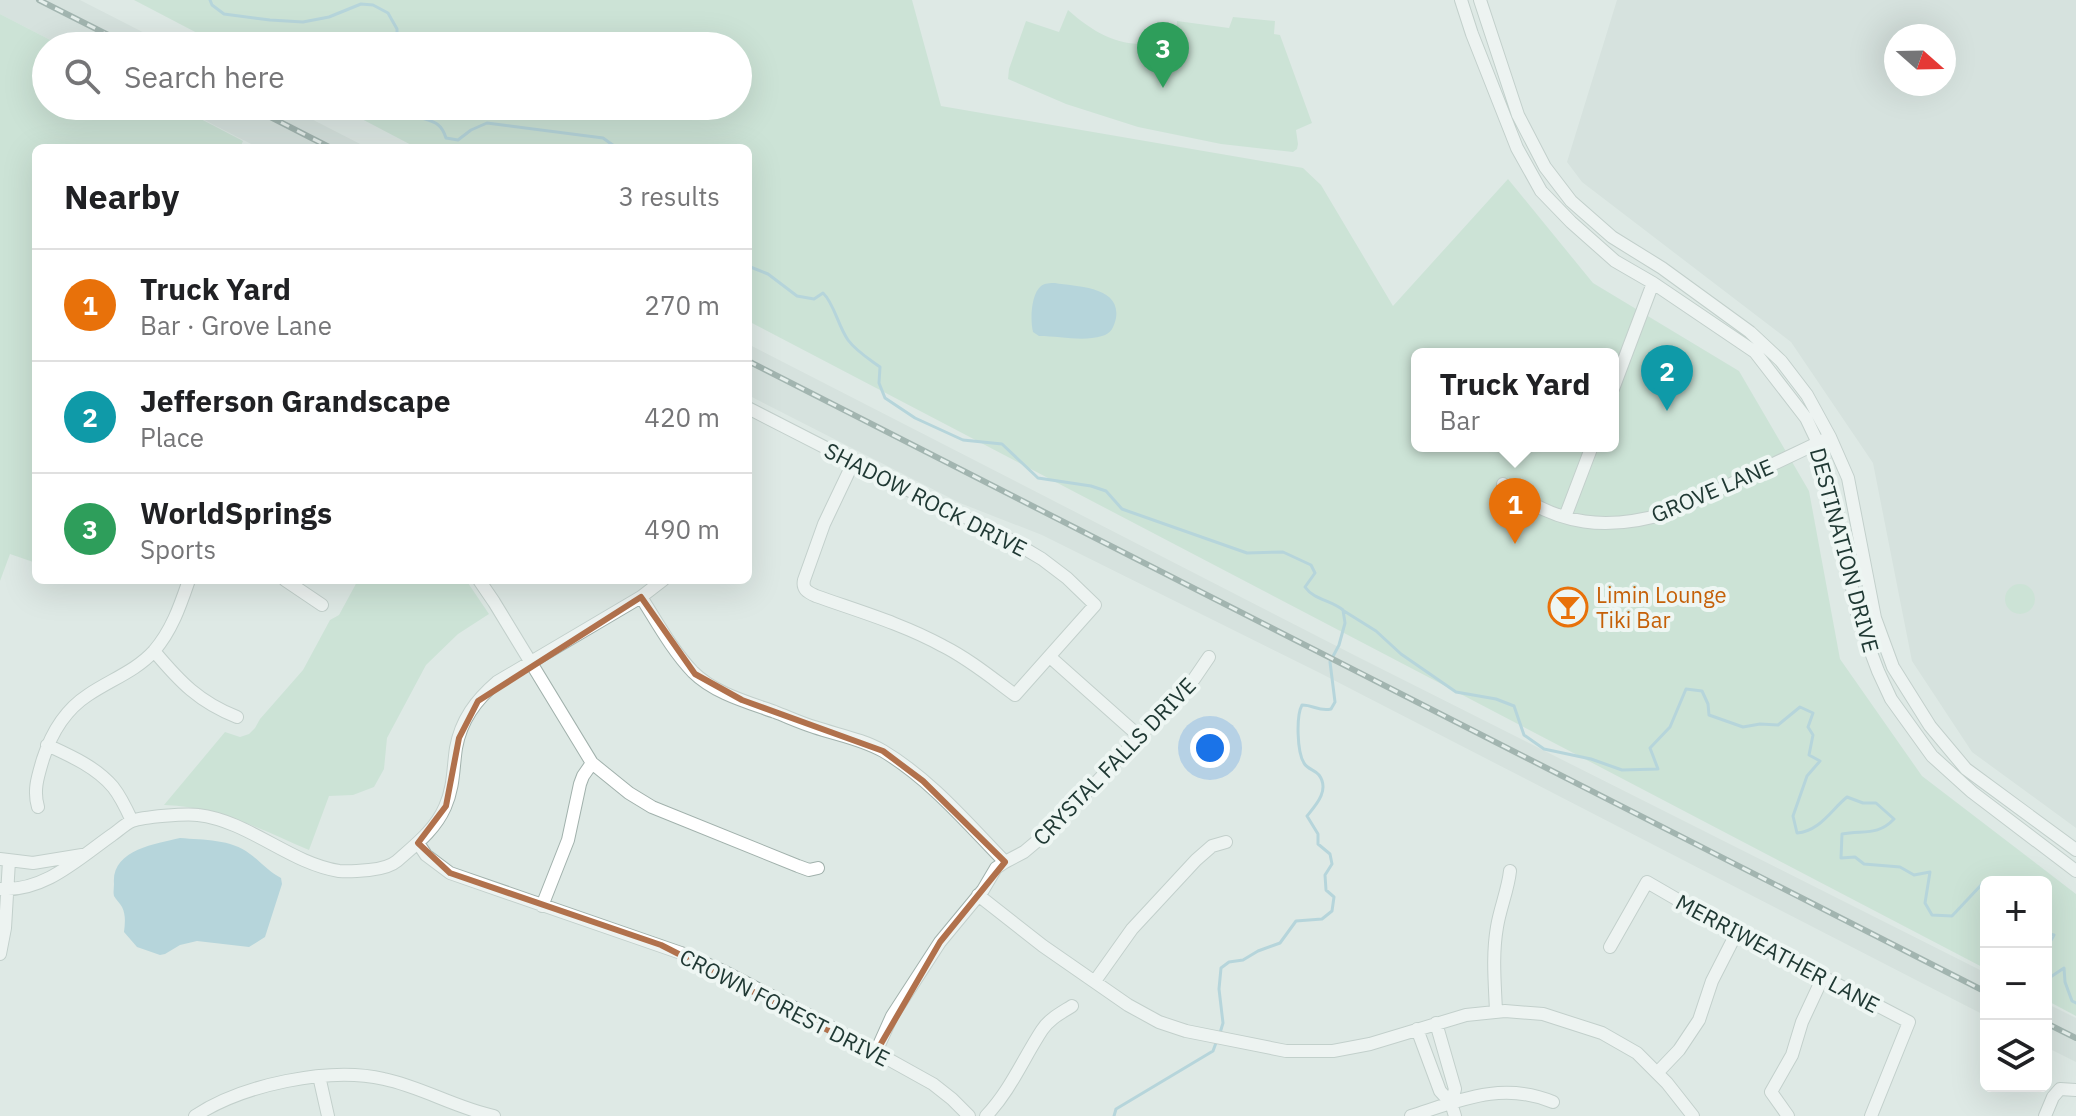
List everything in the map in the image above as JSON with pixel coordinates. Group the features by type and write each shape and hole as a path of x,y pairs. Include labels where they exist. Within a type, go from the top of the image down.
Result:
{"street":[{"name":"DESTINATION DRIVE","path":"1461,0 1517,148 1541,191 1615,261 1755,352 1824,440 1848,478 1875,618 1893,667 1930,726 1966,769 2076,850"},
{"name":"DESTINATION DRIVE","path":"1480,0 1518,115 1545,167 1571,201 1612,237 1662,268 1750,332 1781,361 1807,395 1824,440 1858,618 1891,699 1932,756 1972,792 2076,871"},
{"path":"1619,373 1653,283"},
{"name":"SHADOW ROCK DRIVE","path":"752,410 1022,546 1067,578 1095,605 1050,657"},
{"name":"GROVE LANE","path":"1503,484 1522,500 1565,517 1595,524 1648,520 1674,511 1824,440"},
{"path":"1565,517 1590,452"},
{"path":"853,463 824,524 803,585 805,590 903,626 946,647 1015,695 1050,657 1140,737"},
{"path":"38,807 35,785 47,745 64,717 85,696 128,672 154,651 173,624 188,584"},
{"path":"291,584 322,605"},
{"path":"481,584 592,763 629,793 665,813 809,870 818,868"},
{"path":"4,889 24,888 46,881 132,821 198,815 247,831 303,859 342,871 379,869 395,863 438,822 453,786 459,738 470,711 485,692 658,584"},
{"path":"641,597 695,674 742,700 816,728 868,743 883,751 923,781 1005,862"},
{"path":"154,651 196,695 217,709 237,717"},
{"name":"CRYSTAL FALLS DRIVE","path":"875,1054 892,1016 940,942 996,868 1024,852 1055,826 1197,676 1209,657"},
{"path":"1878,671 1893,667"},
{"path":"47,745 83,762 106,780 115,789 132,821"},
{"path":"542,906 568,840 580,784 592,763"},
{"path":"1095,981 1132,929 1196,860 1212,846 1226,842"},
{"name":"CROWN FOREST DRIVE","path":"418,843 426,855 450,873 702,961 933,1084 969,1116"},
{"path":"0,954 5,928 4,860 33,863 85,854"},
{"path":"1496,1012 1494,960 1497,925 1508,891 1510,871"},
{"name":"MERRIWEATHER LANE","path":"1610,947 1647,882 1909,1022 1871,1116"},
{"path":"978,895 1043,946 1128,1005 1159,1022 1186,1031 1286,1051 1333,1051 1370,1044 1466,1015 1523,1011 1543,1014 1602,1033 1637,1053 1693,1116"},
{"path":"1657,1073 1679,1050 1699,1020 1712,981 1737,932"},
{"path":"1788,1116 1771,1092 1792,1055 1802,1022 1823,977"},
{"path":"986,1116 1003,1095 1042,1028 1072,1006"},
{"path":"1436,1023 1455,1089 1453,1110"},
{"path":"1417,1029 1440,1091 1453,1110"},
{"path":"195,1116 223,1100 261,1087 319,1076 384,1078 466,1109 494,1116"},
{"path":"319,1076 328,1116"},
{"path":"2045,1116 2060,1089 2076,1090"},
{"path":"1411,1116 1453,1110 1505,1092 1530,1094 1553,1102"}],"highlighted area":[{"path":"641,597 695,674 742,700 883,751 923,781 1005,862 940,942 875,1054 661,945 450,873 418,843 446,806 459,738 478,701"}],"shaded area":[{"path":"0,0 80,0 143,32 35,32 0,14"},
{"path":"1617,0 2076,0 2076,828 1972,752 1912,661 1873,463 1791,342 1582,182 1567,162"},
{"path":"204,120 313,120 360,144 251,144"},
{"path":"752,346 1354,655 1980,970 1980,1013 1320,673 1042,535 960,503 752,397"},
{"path":"2052,1006 2076,1018 2076,1062 2052,1050"}],"green space":[{"path":"134,0 912,0 941,106 1303,168 1321,185 1393,306 1508,179 1593,283 1739,371 1809,491 1840,659 1922,776 2076,894 2076,1016 2052,1003 2052,876 1980,876 1980,966 752,323 752,144 409,144 364,120 752,120 752,32 195,32"},
{"path":"1068,10 1105,36 1144,44 1175,40 1177,21 1229,28 1233,17 1275,21 1274,34 1280,35 1312,123 1296,130 1298,144 1293,152 1221,144 1138,127 1066,104 1008,79 1026,21 1059,32"},
{"path":"0,14 35,32 32,32 32,120 203,120 243,141 242,144 32,144 32,562 10,554 0,581"},
{"path":"356,584 469,584 489,614 458,634 426,665 387,738 384,769 374,787 353,795 329,796 309,850 221,815 164,805 225,732 240,737 255,728 303,670 330,620 339,615"},
{"path":"2020,584 2031,588 2035,599 2031,610 2020,614 2009,610 2005,599 2009,588"}],"water":[{"path":"1055,283 1096,290 1112,300 1116,318 1110,332 1095,338 1079,339 1039,336 1033,332 1035,295 1043,285"},
{"path":"180,838 234,845 281,878 282,884 265,937 249,947 197,941 160,955 137,947 124,932 124,913 114,896 115,873 120,863 136,850"}],"waterway":[{"path":"210,0 224,14 303,22 329,17 361,4 373,5 388,13 397,32"},
{"path":"427,120 439,126 446,138 458,140 487,123 603,138 611,144"},
{"path":"752,268 768,274 797,296 814,299 823,293 848,340 880,367 879,383 885,398 915,418 963,440 1002,444 1038,478 1106,491 1122,509 1247,553 1283,552 1311,565 1315,573 1305,587 1343,610 1345,623 1330,662 1335,702 1327,710 1302,705 1298,725 1302,758 1305,765 1319,775 1323,786 1320,797 1307,816 1318,834 1318,844 1330,854 1332,864 1325,875 1326,890 1334,897 1332,911 1322,919 1296,921 1280,943 1243,960 1229,962 1221,968 1219,989 1223,1023 1220,1033"},
{"path":"1344,611 1376,631 1401,654 1456,692 1496,699 1514,706 1524,735 1544,749 1591,759 1622,770 1658,769 1650,748 1670,727 1686,689 1702,691 1709,715 1743,727 1778,725 1800,707 1813,713 1808,727 1813,735 1809,755 1820,761 1807,776 1793,816 1797,833 1819,824 1847,797 1863,803 1876,803 1894,819 1876,830 1842,834 1841,858 1855,857 1864,864 1900,867 1914,875 1930,872 1925,903 1932,915 1952,916 1980,886"},
{"path":"2052,934 2052,938"},
{"path":"2052,976 2064,968 2065,982 2072,1001 2076,1003"},
{"path":"1114,1116 1116,1109 1213,1051 1217,1040"}],"railway":[{"path":"39,0 102,32"},
{"path":"276,120 323,144"},
{"path":"752,363 1980,989"},
{"path":"2052,1026 2076,1038"}],"place":[{"name":"WorldSprings","path":"1163,88"},
{"name":"Jefferson Grandscape","path":"1667,411"},
{"name":"Truck Yard","path":"1515,544"},
{"name":"Limin Lounge Tiki Bar","path":"1568,607"}]}
